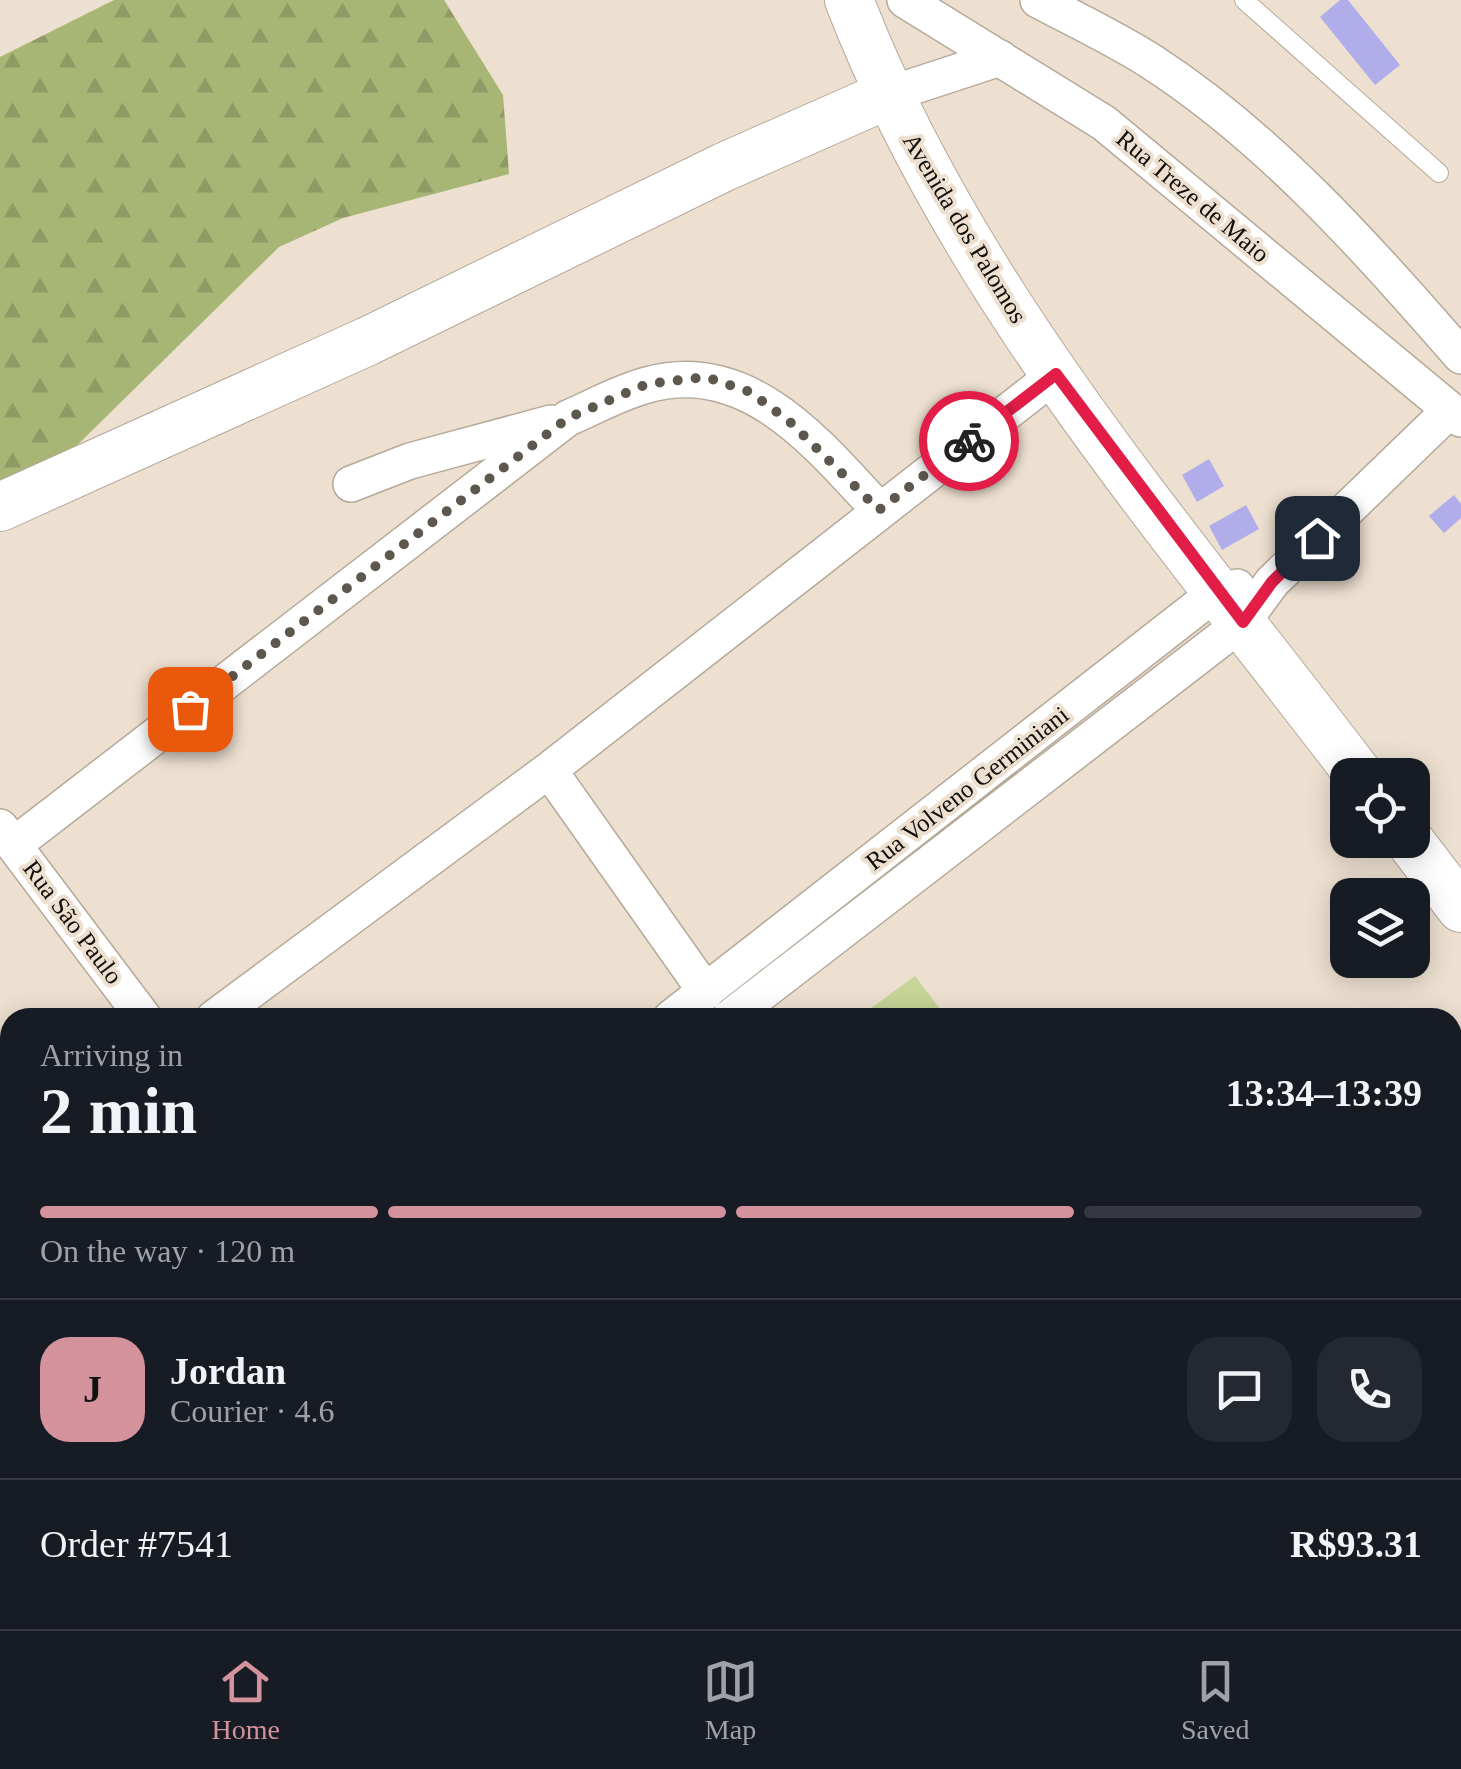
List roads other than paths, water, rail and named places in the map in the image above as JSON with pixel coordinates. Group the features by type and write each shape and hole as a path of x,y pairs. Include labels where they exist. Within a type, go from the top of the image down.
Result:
{"street":[{"name":"Avenida dos Palomos","path":"849,0 888,95 981,265 1056,374 1347,758"},
{"name":"Rua Treze de Maio","path":"905,0 1104,122 1455,415"},
{"path":"1038,0 1152,62 1228,118 1370,252 1461,356"},
{"path":"0,506 368,341 724,166 888,95 1000,58"},
{"path":"228,1008 549,770 1056,374"},
{"path":"352,484 410,462 568,418 647,384 706,377 750,392 790,422 879,510"},
{"name":"Rua Volveno Germiniani","path":"718,1005 1231,607 1272,582 1455,415"},
{"path":"7,835 568,418"},
{"path":"549,770 718,1005"},
{"name":"Rua São Paulo","path":"7,835 137,1008"},
{"path":"1423,858 1461,908"}],"lane":[{"path":"1244,0 1439,173"}]}
